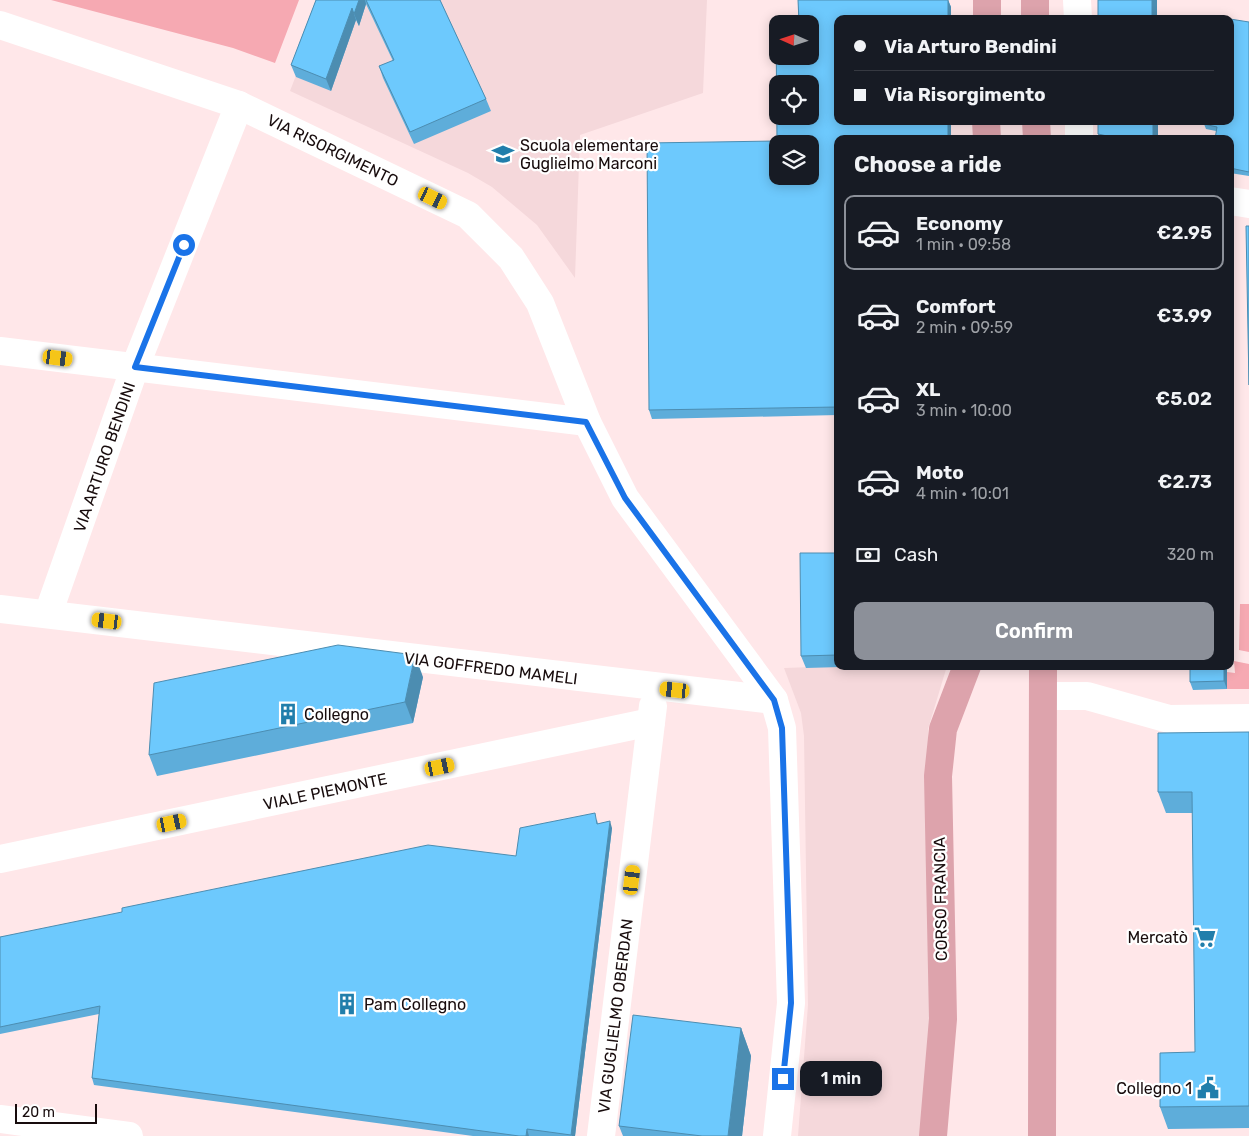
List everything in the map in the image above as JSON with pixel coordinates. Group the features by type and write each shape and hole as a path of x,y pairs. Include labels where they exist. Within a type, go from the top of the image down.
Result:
{"main road":[{"path":"987,0 987,15"},
{"path":"1035,0 1035,15"},
{"name":"CORSO FRANCIA","path":"933,1136 943,1019 938,776 943,729 965,670"},
{"path":"1042,1136 1043,670"}],"street":[{"path":"1077,0 1078,15"},
{"name":"VIA RISORGIMENTO","path":"0,25 239,104 468,215 511,258 540,303 586,422 625,498 774,700 782,728 791,1003 777,1136"},
{"name":"VIA ARTURO BENDINI","path":"48,614 135,367 239,104"},
{"path":"1234,201 1249,204"},
{"path":"0,351 586,422"},
{"name":"VIA GOFFREDO MAMELI","path":"0,609 774,700"},
{"name":"VIA GUGLIELMO OBERDAN","path":"601,1136 656,687"},
{"path":"1043,696 1087,696 1169,718 1249,718"},
{"name":"VIALE PIEMONTE","path":"0,859 651,722"},
{"path":"0,1119 112,1135"}],"shaded area":[{"path":"51,0 299,0 275,63 233,48"},
{"name":"Scuola elementare Guglielmo Marconi","path":"325,0 707,0 703,93 580,135 575,278 537,225 492,187 468,173 290,91"},
{"path":"1240,604 1249,604 1249,652 1239,650"},
{"path":"1234,661 1249,664 1249,689 1227,689 1227,672 1235,673"},
{"path":"834,666 834,670 946,670 928,729 934,992 921,1136 798,1136 808,1005 804,736 801,713 784,668"}],"building":[{"path":"316,0 359,0 354,14 352,8 326,79 291,65"},
{"path":"366,0 440,0 486,99 410,132 379,66 394,60"},
{"path":"798,0 948,0 948,15 834,15 834,125 948,125 948,135 834,135 834,407 649,410 647,143 769,141 769,185 819,185 819,135 777,135 777,125 819,125 819,75 776,75 776,65 819,65 819,15 799,15"},
{"path":"1098,0 1152,0 1152,15 1098,15"},
{"path":"1234,20 1249,22 1249,172 1234,169 1234,135 1216,135 1217,127 1208,125 1234,125"},
{"path":"1098,125 1153,125 1153,135 1098,134"},
{"path":"1246,226 1249,226 1249,385"},
{"path":"800,553 834,553 834,655 801,656"},
{"name":"Collegno","path":"338,645 415,655 405,702 149,755 154,683"},
{"path":"1190,670 1224,670 1224,681 1190,682"},
{"path":"1249,732 1249,1106 1160,1107 1160,1053 1195,1052 1192,792 1158,792 1158,733"},
{"name":"Pam Collegno","path":"595,813 597,824 610,821 571,1135 527,1129 526,1136 519,1136 92,1078 100,1006 0,1027 0,937 122,912 122,908 428,845 516,856 520,828"},
{"path":"633,1015 741,1028 728,1136 702,1136 619,1126"}],"place":[{"name":"Scuola elementare Guglielmo Marconi","path":"503,154"},
{"name":"Collegno","path":"288,714"},
{"name":"Mercatò","path":"1205,937"},
{"name":"Pam Collegno","path":"347,1004"},
{"name":"Collegno 1","path":"1208,1088"}],"route":[{"path":"184,245 135,367 586,422 625,498 774,700 782,728 790,913 791,1003 783,1079"}]}
